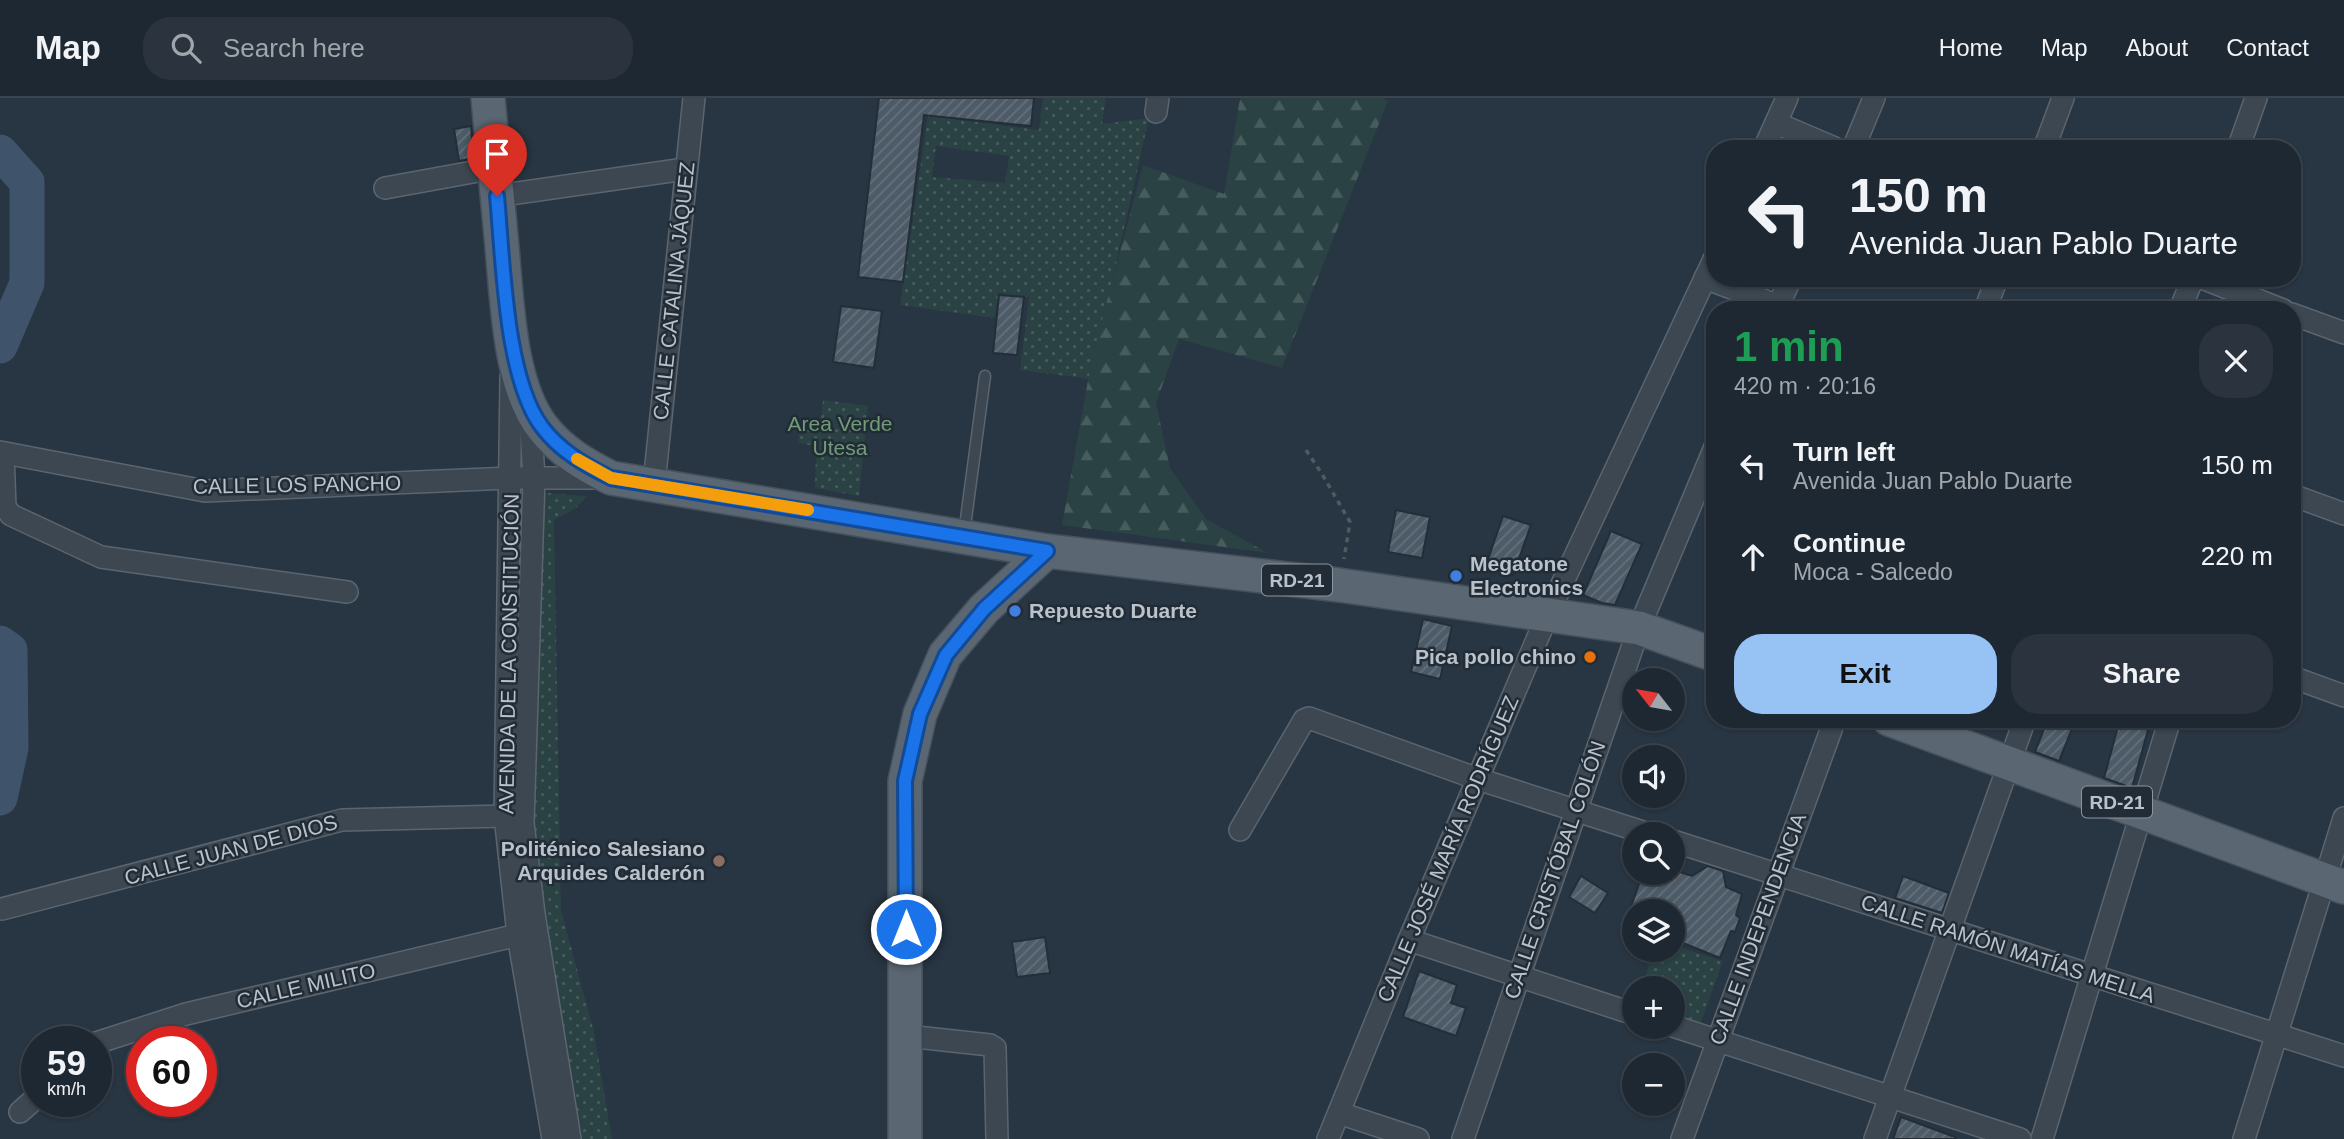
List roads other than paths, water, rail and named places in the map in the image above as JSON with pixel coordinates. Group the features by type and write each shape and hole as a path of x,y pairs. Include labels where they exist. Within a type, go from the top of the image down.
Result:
{"main road":[{"path":"488,98 510,332 530,404 541,426 556,443 586,466 611,478 1047,551"},
{"path":"905,1139 905,781 920,714 946,655 984,609 1047,551"},
{"name":"RD-21","path":"1047,551 1339,585 1639,628 1706,652"},
{"name":"RD-21","path":"1913,728 2334,883"}],"street":[{"name":"CALLE CATALINA JÁQUEZ","path":"654,484 694,98"},
{"path":"1768,140 1787,98"},
{"path":"1857,140 1874,98"},
{"path":"2047,140 2063,98"},
{"path":"2241,140 2256,98"},
{"path":"1776,123 1816,140"},
{"path":"385,188 685,169"},
{"name":"CALLE JOSÉ MARÍA RODRÍGUEZ","path":"1328,1139 1409,940 1547,616 1705,278"},
{"path":"1728,287 1763,301"},
{"path":"2225,287 2260,301"},
{"path":"2301,317 2344,333"},
{"name":"AVENIDA DE LA CONSTITUCIÓN","path":"510,332 511,478 505,816 518,935 553,1139"},
{"name":"AVENIDA DE LA CONSTITUCIÓN","path":"530,404 534,478 523,823 534,914 570,1139"},
{"path":"2,453 5,506 11,515 101,557 348,592"},
{"name":"CALLE LOS PANCHO","path":"2,453 205,491 511,478 611,478"},
{"name":"CALLE CRISTÓBAL COLÓN","path":"1463,1139 1639,628 1706,473"},
{"path":"2301,498 2344,514"},
{"path":"2301,680 2344,696"},
{"path":"1240,830 1303,722 1308,718 1478,779 1622,825"},
{"name":"CALLE INDEPENDENCIA","path":"1682,1139 1832,728"},
{"path":"1875,1139 2022,728"},
{"path":"2042,1139 2167,728"},
{"name":"CALLE JUAN DE DIOS","path":"2,909 342,820 505,816"},
{"path":"2244,1139 2276,1035 2334,883 2344,818"},
{"name":"CALLE RAMÓN MATÍAS MELLA","path":"1685,845 2344,1056"},
{"name":"CALLE MILITO","path":"112,1038 186,1014 518,935"},
{"path":"1409,940 1622,1010"},
{"path":"1685,1030 2020,1139"},
{"path":"907,1036 990,1045 995,1048 998,1139"},
{"path":"1339,1113 1418,1139"}],"lane":[{"path":"963,537 985,376"}],"waterway":[{"path":"0,152 27,182 27,283 0,346"},
{"path":"0,643 10,650 11,748 0,798"}],"place":[{"name":"Megatone Electronics","path":"1456,576"},
{"name":"Repuesto Duarte","path":"1015,611"},
{"name":"Pica pollo chino","path":"1590,657"},
{"name":"Politénico Salesiano Arquides Calderón","path":"719,861"}],"park label":[{"name":"Area Verde Utesa","path":"840,436"}]}
